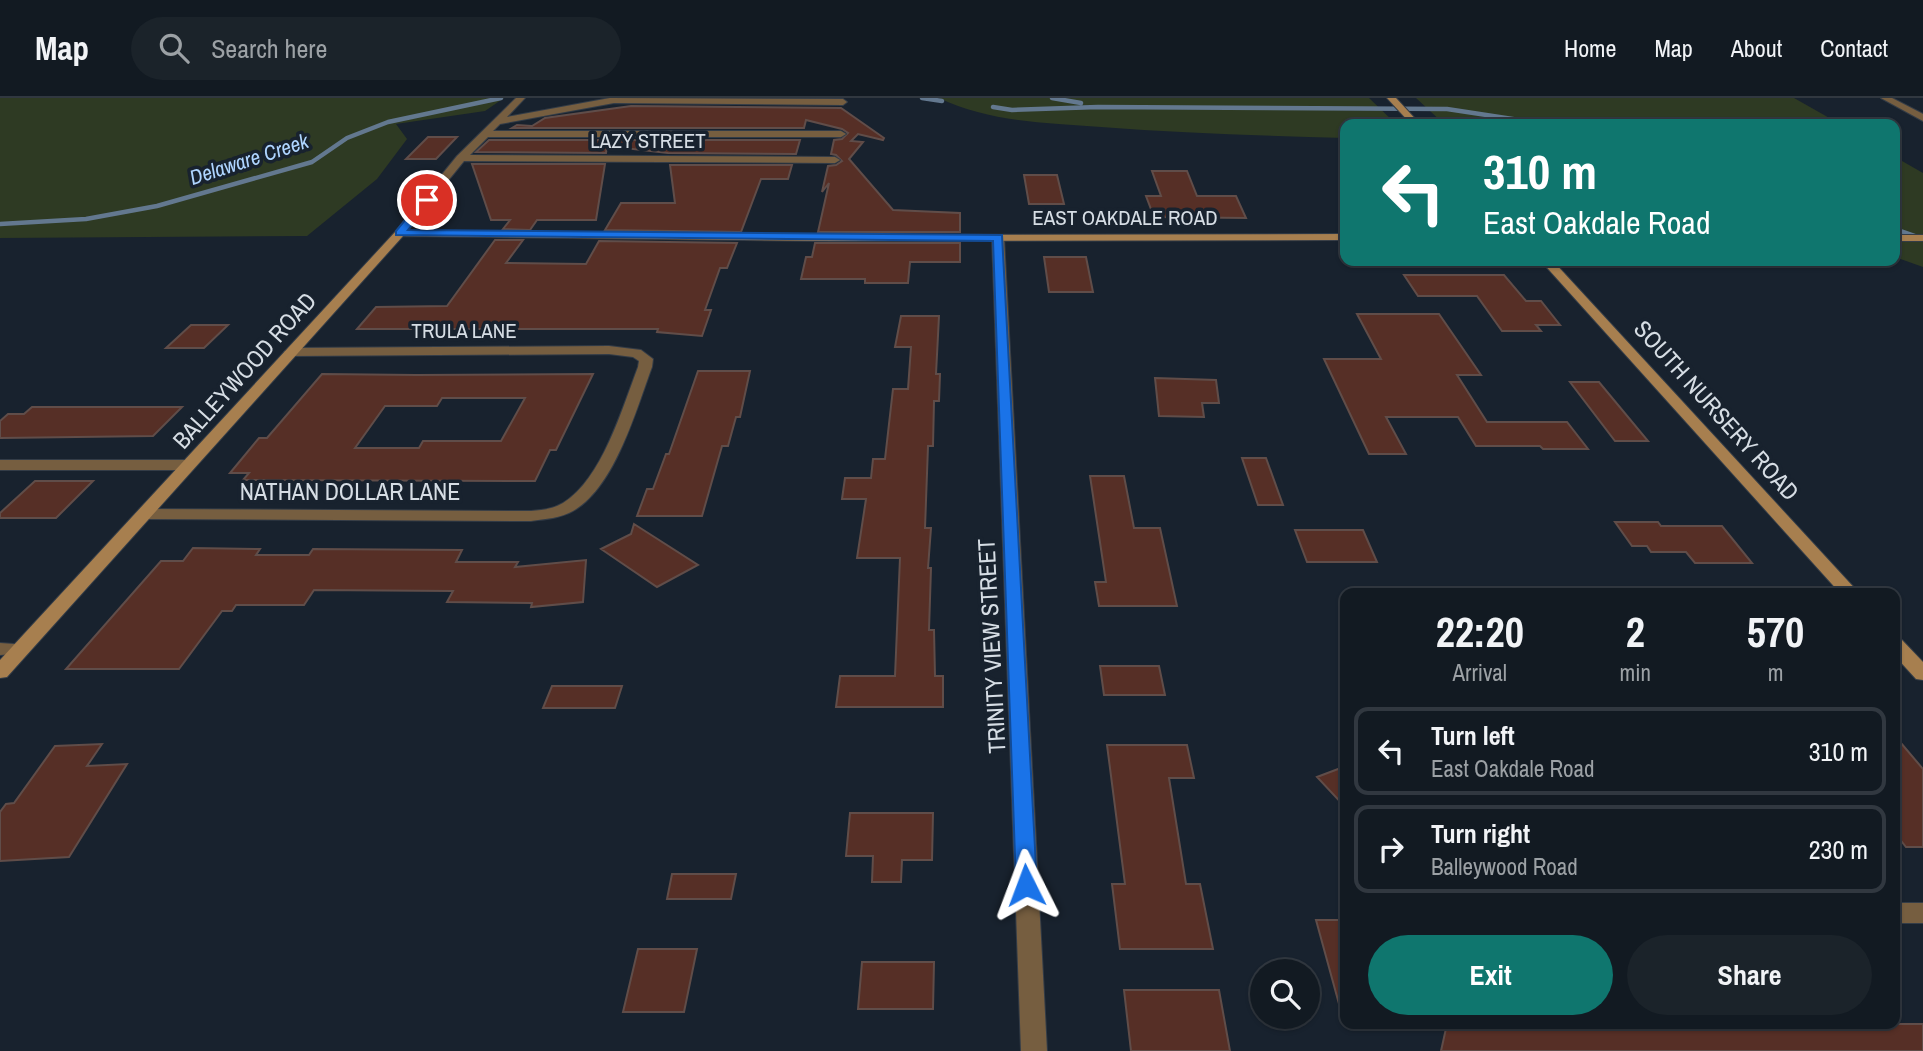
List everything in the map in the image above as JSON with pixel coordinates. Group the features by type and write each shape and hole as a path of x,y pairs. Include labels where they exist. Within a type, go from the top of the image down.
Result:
{"street":[{"path":"1391,98 1411,119"},
{"path":"1885,98 1923,118"},
{"name":"BALLEYWOOD ROAD","path":"0,672 400,233 461,158 520,99"},
{"path":"495,122 614,100 843,102"},
{"path":"484,134 841,134"},
{"name":"LAZY STREET","path":"461,158 835,160"},
{"name":"EAST OAKDALE ROAD","path":"400,233 998,238 1340,237"},
{"name":"TRINITY VIEW STREET","path":"998,238 1034,1051"},
{"path":"1900,238 1923,238"},
{"name":"SOUTH NURSERY ROAD","path":"1552,266 1845,588"},
{"name":"TRULA LANE","path":"291,352 608,350 636,353 646,359 615,443 580,498 557,512"},
{"path":"0,465 188,465"},
{"name":"NATHAN DOLLAR LANE","path":"143,514 531,516 557,512"},
{"path":"0,649 21,649"},
{"path":"1900,649 1923,674"},
{"path":"1900,913 1923,913"}],"green space":[{"path":"0,98 504,98 485,111 396,124 407,139 377,179 307,236 0,238"},
{"path":"939,98 1369,98 1391,119 1340,119 1340,138 1060,124 998,117"},
{"path":"1416,98 1794,98 1831,119 1439,119"},
{"path":"1900,160 1923,173 1923,267 1900,259"}],"building":[{"path":"631,106 841,108 884,138 883,140 858,134 851,141 863,142 849,159 893,210 960,213 960,232 818,232 829,183 822,192 828,166 842,161 831,154 834,140 842,139 848,133 806,120 804,128 512,128 517,125 532,126 545,118"},
{"path":"428,137 457,137 436,159 406,159"},
{"path":"489,140 800,140 796,154 668,153 607,146 606,153 476,152"},
{"path":"472,164 605,164 596,220 537,220 530,230 503,229 510,220 491,220"},
{"path":"670,165 792,165 788,179 761,179 741,232 605,230 621,203 675,203"},
{"path":"1152,171 1187,171 1197,196 1236,196 1246,218 1154,217 1146,196 1161,196"},
{"path":"1024,175 1057,175 1064,204 1029,204"},
{"path":"495,240 523,240 506,263 586,264 599,241 737,243 727,268 720,268 705,310 711,310 702,336 657,332 658,329 357,329 376,307 447,306"},
{"path":"815,243 960,243 960,262 910,262 908,283 865,283 865,279 801,279 806,257 812,257"},
{"path":"1044,257 1086,257 1093,292 1049,292"},
{"path":"1404,275 1504,275 1526,301 1541,301 1560,325 1536,325 1541,331 1502,331 1477,296 1418,296"},
{"path":"1357,314 1439,314 1481,375 1457,375 1487,422 1567,422 1588,449 1476,446 1458,417 1386,417 1406,454 1369,454 1324,359 1381,359"},
{"path":"901,316 939,316 936,374 940,374 939,401 934,401 933,446 928,446 925,528 931,528 928,568 931,568 929,630 934,630 935,676 943,676 943,707 836,707 840,676 895,676 900,558 857,558 866,499 842,499 845,478 871,478 873,459 885,459 893,389 908,389 911,347 895,347"},
{"path":"191,325 228,325 204,348 166,348"},
{"path":"698,371 750,371 740,417 736,417 728,446 722,446 702,516 637,516 647,489 653,489 666,454 669,454"},
{"path":"322,374 593,374 556,450 550,450 535,481 243,480 249,473 230,473 259,438 267,438","holes":["442,398 525,398 501,441 423,441 419,448 355,448 385,406 437,406"]},
{"path":"1155,378 1216,380 1219,403 1202,403 1204,417 1159,416"},
{"path":"1570,382 1599,382 1648,441 1615,441"},
{"path":"32,407 182,407 153,436 0,438 0,421 8,414 24,414"},
{"path":"1242,458 1266,458 1283,505 1258,505"},
{"path":"1090,476 1124,476 1134,528 1160,528 1177,606 1099,606 1095,582 1106,582"},
{"path":"35,481 93,481 56,518 0,518 0,513"},
{"path":"1615,522 1658,522 1661,526 1722,526 1752,563 1695,563 1686,552 1651,552 1647,546 1632,546"},
{"path":"634,524 698,565 657,587 601,549 631,534"},
{"path":"1295,530 1363,530 1377,562 1307,562"},
{"path":"193,548 260,549 256,555 309,555 313,549 462,550 456,562 518,562 515,567 586,560 583,602 531,607 532,603 447,602 453,591 314,590 304,605 236,605 232,611 222,611 179,669 66,669 161,561 183,561"},
{"path":"1100,666 1159,666 1165,695 1104,695"},
{"path":"552,686 622,686 615,708 543,708"},
{"path":"1900,742 1923,769 1923,847 1906,847 1900,839"},
{"path":"102,744 87,766 127,764 69,857 0,861 0,812 6,804 14,803 55,746"},
{"path":"1107,745 1187,745 1194,778 1169,778 1186,884 1200,884 1213,949 1120,949 1112,884 1125,884"},
{"path":"1340,768 1340,802 1317,777"},
{"path":"850,813 933,813 932,860 902,860 901,882 872,882 873,856 846,856"},
{"path":"672,874 736,874 731,899 667,899"},
{"path":"1316,920 1340,920 1339,1004"},
{"path":"638,949 697,949 684,1012 623,1012"},
{"path":"862,962 934,962 933,1009 858,1009"},
{"path":"1124,990 1219,990 1230,1051 1131,1051"},
{"path":"1900,1024 1923,1024 1923,1051 1441,1051 1446,1029 1900,1029"}],"waterway":[{"name":"Delaware Creek","path":"0,224 86,219 157,206 312,162 347,138 388,122 501,98"},
{"name":"Delaware Creek","path":"922,98 942,101"},
{"path":"1052,98 1081,103"},
{"name":"Delaware Creek","path":"993,107 1012,110 1098,107 1447,109 1512,119"},
{"name":"Delaware Creek","path":"1900,231 1923,239"}],"route":[{"path":"427,200 400,233 998,238 1026,885"}]}
